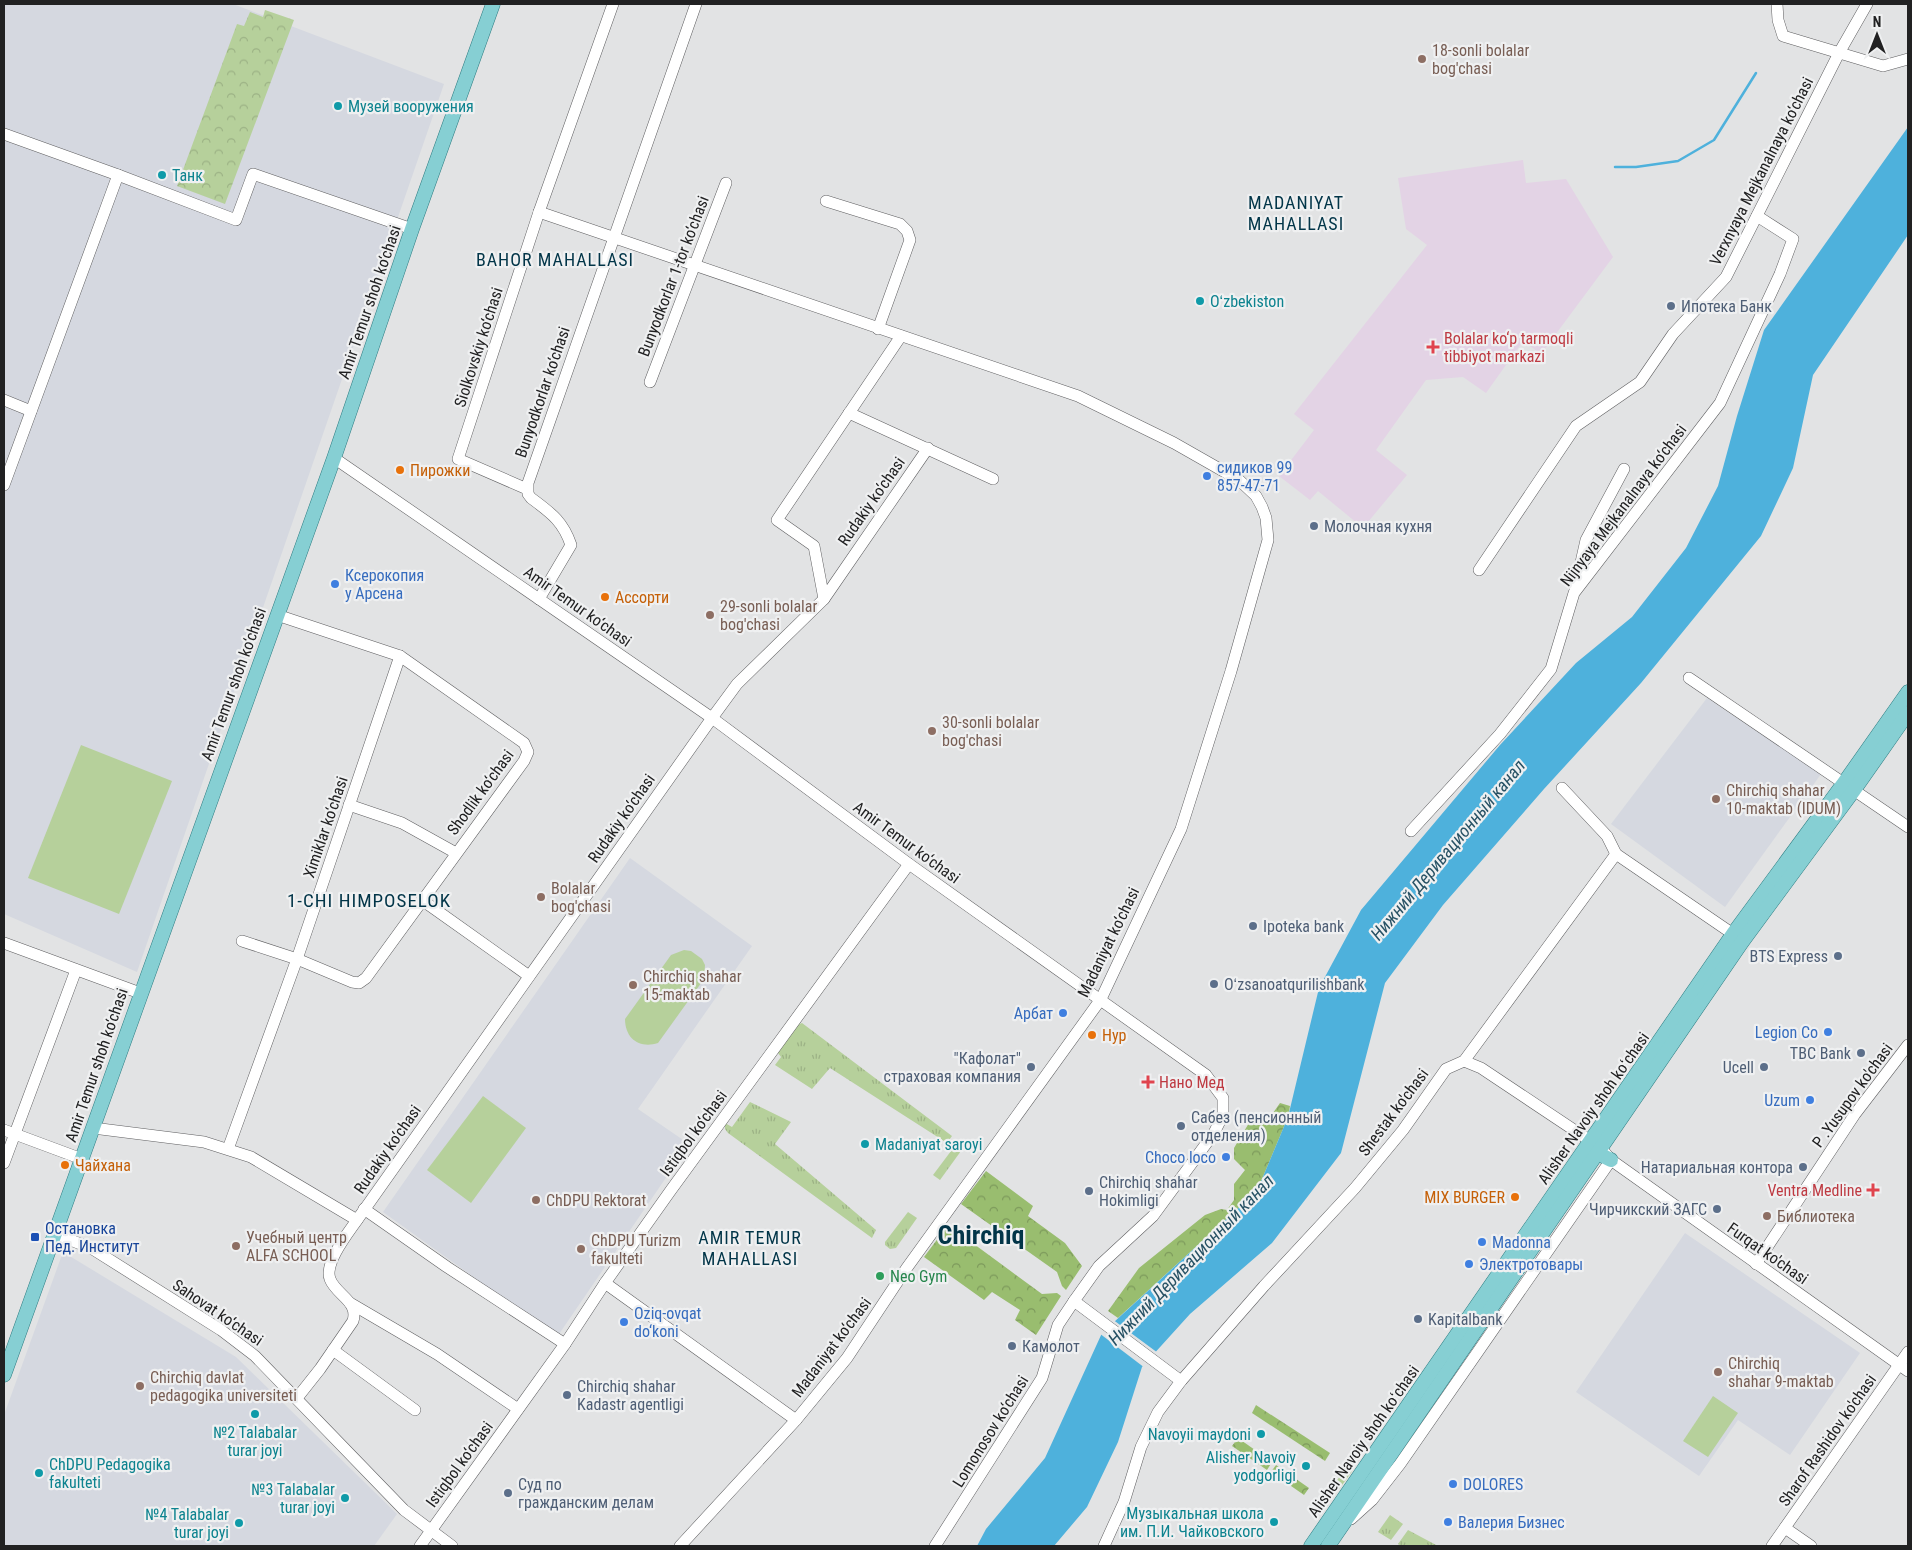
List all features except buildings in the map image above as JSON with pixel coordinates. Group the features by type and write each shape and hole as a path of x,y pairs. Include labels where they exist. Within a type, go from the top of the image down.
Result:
{"main road":[{"name":"Amir Temur shoh ko‘chasi","path":"4,1375 8,1351 55,1234 140,993 334,458 412,229 494,4"},
{"name":"Alisher Navoiy shoh koʻchasi","path":"1311,1546 1742,942 1849,787 1908,692"},
{"name":"Alisher Navoiy shoh koʻchasi","path":"1328,1546 1345,1524 1596,1148 1733,934 1908,713"},
{"path":"1596,1148 1611,1160"}],"street":[{"name":"Siolkovskiy ko‘chasi","path":"527,489 458,459 539,212 613,4"},
{"name":"Bunyodkorlar ko‘chasi","path":"527,489 696,4"},
{"path":"1777,4 1778,20 1783,36 1882,66 1908,59"},
{"name":"Verxnyaya Mejkanalnaya ko‘chasi","path":"1479,570 1576,426 1640,382 1674,334 1726,277 1839,53 1867,4"},
{"path":"4,134 236,220 253,174 412,229"},
{"path":"4,484 118,175"},
{"name":"Bunyodkorlar 1-tor ko‘chasi","path":"650,382 726,182"},
{"path":"826,201 900,224 907,231 910,240 878,329"},
{"path":"539,212 901,336 777,520 814,546 824,599"},
{"name":"Nijnyaya Mejkanalnaya ko‘chasi","path":"1411,831 1500,734 1550,669 1574,593 1720,403 1780,274 1793,239 1757,216"},
{"name":"Madaniyat ko‘chasi","path":"680,1546 796,1420 847,1358 906,1269 1101,999 1180,829 1231,671 1266,547 1268,528 1262,507 1256,496 1239,480 1174,443 1078,396 901,336"},
{"path":"4,400 31,411"},
{"path":"849,413 993,479"},
{"name":"Rudakiy ko‘chasi","path":"518,1409 437,1354 350,1302 330,1279 333,1258 356,1220 712,718 737,684 824,599 928,448"},
{"name":"Amir Temur ko‘chasi","path":"334,458 712,718 909,864 1206,1075 1223,1098 1224,1105 1220,1123 1153,1216 1100,1266 1074,1301"},
{"path":"1574,593 1586,540 1624,469"},
{"path":"527,489 531,498 559,520 571,545 539,599"},
{"name":"Shodlik ko‘chasi","path":"242,941 352,982 360,983 366,978 524,761 528,752 524,743 400,656 277,615"},
{"name":"Ximiklar ko‘chasi","path":"228,1149 297,960 400,656"},
{"path":"1689,678 1908,827"},
{"path":"1562,788 1607,836 1616,854 1733,934"},
{"path":"349,805 402,823 456,853"},
{"name":"Shestak ko'chasi","path":"1104,1546 1124,1502 1141,1447 1158,1412 1181,1381 1264,1286 1354,1188 1403,1130 1446,1070 1464,1061 1616,854"},
{"name":"Istiqbol ko‘chasi","path":"420,1546 565,1344 605,1283 909,864"},
{"path":"422,900 529,976"},
{"path":"4,943 140,993"},
{"path":"4,1163 9,1132 76,970"},
{"name":"P .Yusupov ko'chasi","path":"1756,1264 1855,1114 1908,1045"},
{"path":"1464,1061 1481,1068 1596,1148"},
{"path":"93,1128 204,1142 251,1157 356,1220"},
{"path":"9,1132 82,1158"},
{"name":"Furqat ko'chasi","path":"1611,1160 1904,1368"},
{"name":"Alisher Navoiy shoh koʻchasi","path":"1345,1524 1372,1500 1400,1464 1611,1160"},
{"path":"364,1209 446,1268 565,1344"},
{"name":"Sahovat ko‘chasi","path":"55,1234 92,1248 221,1330 255,1356 404,1510 452,1546"},
{"path":"605,1283 796,1420"},
{"path":"1074,1301 1181,1381"},
{"name":"Lomonosov ko‘chasi","path":"935,1546 1042,1378 1058,1325 1074,1301"},
{"path":"297,1398 353,1321 354,1312 350,1302"},
{"path":"333,1350 415,1410"},
{"name":"Sharof Rashidov ko'chasi","path":"1772,1546 1904,1368 1908,1352"},
{"path":"1785,1528 1812,1546"}],"shaded area":[{"path":"4,4 233,4 444,84 137,972 4,914"},
{"name":"Bolalar ko‘p tarmoqli tibbiyot markazi","path":"1523,160 1526,183 1566,179 1613,257 1541,354 1523,341 1486,393 1463,377 1426,380 1376,450 1407,475 1363,528 1318,491 1310,500 1279,476 1314,430 1294,414 1427,245 1406,229 1398,178"},
{"name":"Chirchiq shahar 10-maktab (IDUM)","path":"1707,698 1821,774 1725,907 1611,824"},
{"path":"630,858 752,946 638,1109 689,1144 557,1337 383,1212"},
{"name":"Chirchiq shahar 9-maktab","path":"1685,1233 1860,1353 1790,1455 1738,1420 1699,1476 1576,1392"},
{"name":"Chirchiq davlat pedagogika universiteti","path":"63,1252 236,1357 397,1514 374,1546 4,1546 4,1415"}],"green space":[{"path":"265,10 294,20 225,204 177,186 237,24 244,26 250,12 263,17"},
{"path":"81,745 172,781 119,914 28,878"},
{"path":"684,950 691,951 702,959 705,965 704,979 658,1043 645,1045 635,1041 628,1032 625,1019 671,955"},
{"path":"802,1023 952,1136 947,1143 830,1068 812,1089 775,1065 781,1057 778,1053 785,1040 791,1031"},
{"path":"483,1096 526,1128 471,1203 427,1170"},
{"path":"750,1102 791,1122 775,1144 876,1230 872,1238 728,1133 725,1129 725,1123 732,1127"},
{"path":"1280,1103 1290,1106 1288,1117 1257,1191 1118,1318 1108,1311 1139,1268 1205,1215 1221,1209 1227,1210 1234,1200 1234,1184 1245,1170 1234,1159 1234,1148 1249,1123 1268,1120"},
{"path":"954,1147 961,1151 940,1180 933,1175"},
{"path":"986,1171 1033,1206 1028,1216 1065,1243 1082,1266 1066,1290 1062,1286 1057,1272 961,1204"},
{"path":"908,1212 917,1218 896,1248 890,1249 885,1245 885,1242"},
{"path":"948,1225 1042,1294 1057,1293 1061,1296 1036,1335 1015,1320 1020,1310 992,1292 984,1300 924,1257"},
{"path":"1713,1396 1738,1413 1708,1457 1683,1441"},
{"path":"1256,1405 1330,1453 1325,1461 1252,1413"},
{"path":"1238,1438 1272,1462 1267,1470 1232,1446"},
{"path":"1276,1465 1309,1488 1304,1495 1271,1472"},
{"path":"1347,1466 1353,1470 1324,1510 1319,1506"},
{"path":"1390,1515 1403,1524 1391,1540 1378,1532"},
{"path":"1408,1530 1438,1546 1401,1546 1398,1544"}],"water":[{"name":"Нижний Деривационный канал","path":"1908,127 1908,235 1813,375 1793,468 1761,536 1641,683 1544,789 1443,905 1385,983 1341,1153 1272,1243 1190,1314 1142,1367 1118,1442 1087,1507 1054,1546 977,1546 986,1529 1045,1458 1102,1333 1257,1191 1288,1117 1319,988 1361,910 1500,745 1576,663 1632,617 1686,548 1718,486 1737,416 1764,330"}],"pier":[{"path":"1112,1319 1158,1353 1145,1368 1099,1333"}],"waterway":[{"path":"1615,167 1636,167 1678,161 1714,140 1756,73"}],"place":[{"name":"18-sonli bolalar bog'chasi","path":"1422,59"},
{"name":"Музей вооружения","path":"338,106"},
{"name":"Танк","path":"162,175"},
{"name":"Oʻzbekiston","path":"1200,301"},
{"name":"Ипотека Банк","path":"1671,306"},
{"name":"Bolalar ko‘p tarmoqli tibbiyot markazi","path":"1433,347"},
{"name":"Пирожки","path":"400,470"},
{"name":"сидиков 99 857-47-71","path":"1207,476"},
{"name":"Молочная кухня","path":"1314,526"},
{"name":"Ксерокопия у Арсена","path":"335,584"},
{"name":"Ассорти","path":"605,597"},
{"name":"29-sonli bolalar bog'chasi","path":"710,615"},
{"name":"30-sonli bolalar bog'chasi","path":"932,731"},
{"name":"Chirchiq shahar 10-maktab (IDUM)","path":"1716,799"},
{"name":"Bolalar bog'chasi","path":"541,897"},
{"name":"Ipoteka bank","path":"1253,926"},
{"name":"BTS Express","path":"1838,956"},
{"name":"Oʻzsanoatqurilishbank","path":"1214,984"},
{"name":"Chirchiq shahar 15-maktab","path":"633,985"},
{"name":"Арбат","path":"1063,1013"},
{"name":"Legion Co","path":"1828,1032"},
{"name":"Нур","path":"1092,1035"},
{"name":"TBC Bank","path":"1861,1053"},
{"name":"\"Кафолат\" страховая компания","path":"1031,1067"},
{"name":"Ucell","path":"1764,1067"},
{"name":"Нано Мед","path":"1148,1082"},
{"name":"Uzum","path":"1810,1100"},
{"name":"Сабез (пенсионный отделения)","path":"1181,1126"},
{"name":"Madaniyat saroyi","path":"865,1144"},
{"name":"Choco loco","path":"1226,1157"},
{"name":"Чайхана","path":"65,1165"},
{"name":"Натариальная контора","path":"1803,1167"},
{"name":"Ventra Medline","path":"1873,1190"},
{"name":"Chirchiq shahar Hokimligi","path":"1089,1191"},
{"name":"MIX BURGER","path":"1515,1197"},
{"name":"ChDPU Rektorat","path":"536,1200"},
{"name":"Чирчикский ЗАГС","path":"1717,1209"},
{"name":"Библиотека","path":"1767,1216"},
{"name":"Остановка Пед. Институт","path":"35,1237"},
{"name":"Madonna","path":"1482,1242"},
{"name":"Учебный центр ALFA SCHOOL","path":"236,1246"},
{"name":"ChDPU Turizm fakulteti","path":"581,1249"},
{"name":"Электротовары","path":"1469,1264"},
{"name":"Neo Gym","path":"880,1276"},
{"name":"Kapitalbank","path":"1418,1319"},
{"name":"Oziq-ovqat do‘koni","path":"624,1322"},
{"name":"Камолот","path":"1012,1346"},
{"name":"Chirchiq shahar 9-maktab","path":"1718,1372"},
{"name":"Chirchiq davlat pedagogika universiteti","path":"140,1386"},
{"name":"Chirchiq shahar Kadastr agentligi","path":"567,1395"},
{"name":"№2 Talabalar turar joyi","path":"255,1414"},
{"name":"Navoyii maydoni","path":"1261,1434"},
{"name":"Alisher Navoiy yodgorligi","path":"1306,1466"},
{"name":"ChDPU Pedagogika fakulteti","path":"39,1473"},
{"name":"DOLORES","path":"1453,1484"},
{"name":"Суд по гражданским делам","path":"508,1493"},
{"name":"№3 Talabalar turar joyi","path":"345,1498"},
{"name":"Музыкальная школа им. П.И. Чайковского","path":"1274,1522"},
{"name":"Валерия Бизнес","path":"1448,1522"},
{"name":"№4 Talabalar turar joyi","path":"239,1523"}],"district":[{"name":"MADANIYAT MAHALLASI","path":"1296,213"},
{"name":"BAHOR MAHALLASI","path":"555,260"},
{"name":"1-CHI HIMPOSELOK","path":"369,900"},
{"name":"Chirchiq","path":"981,1235"},
{"name":"AMIR TEMUR MAHALLASI","path":"750,1248"}]}
